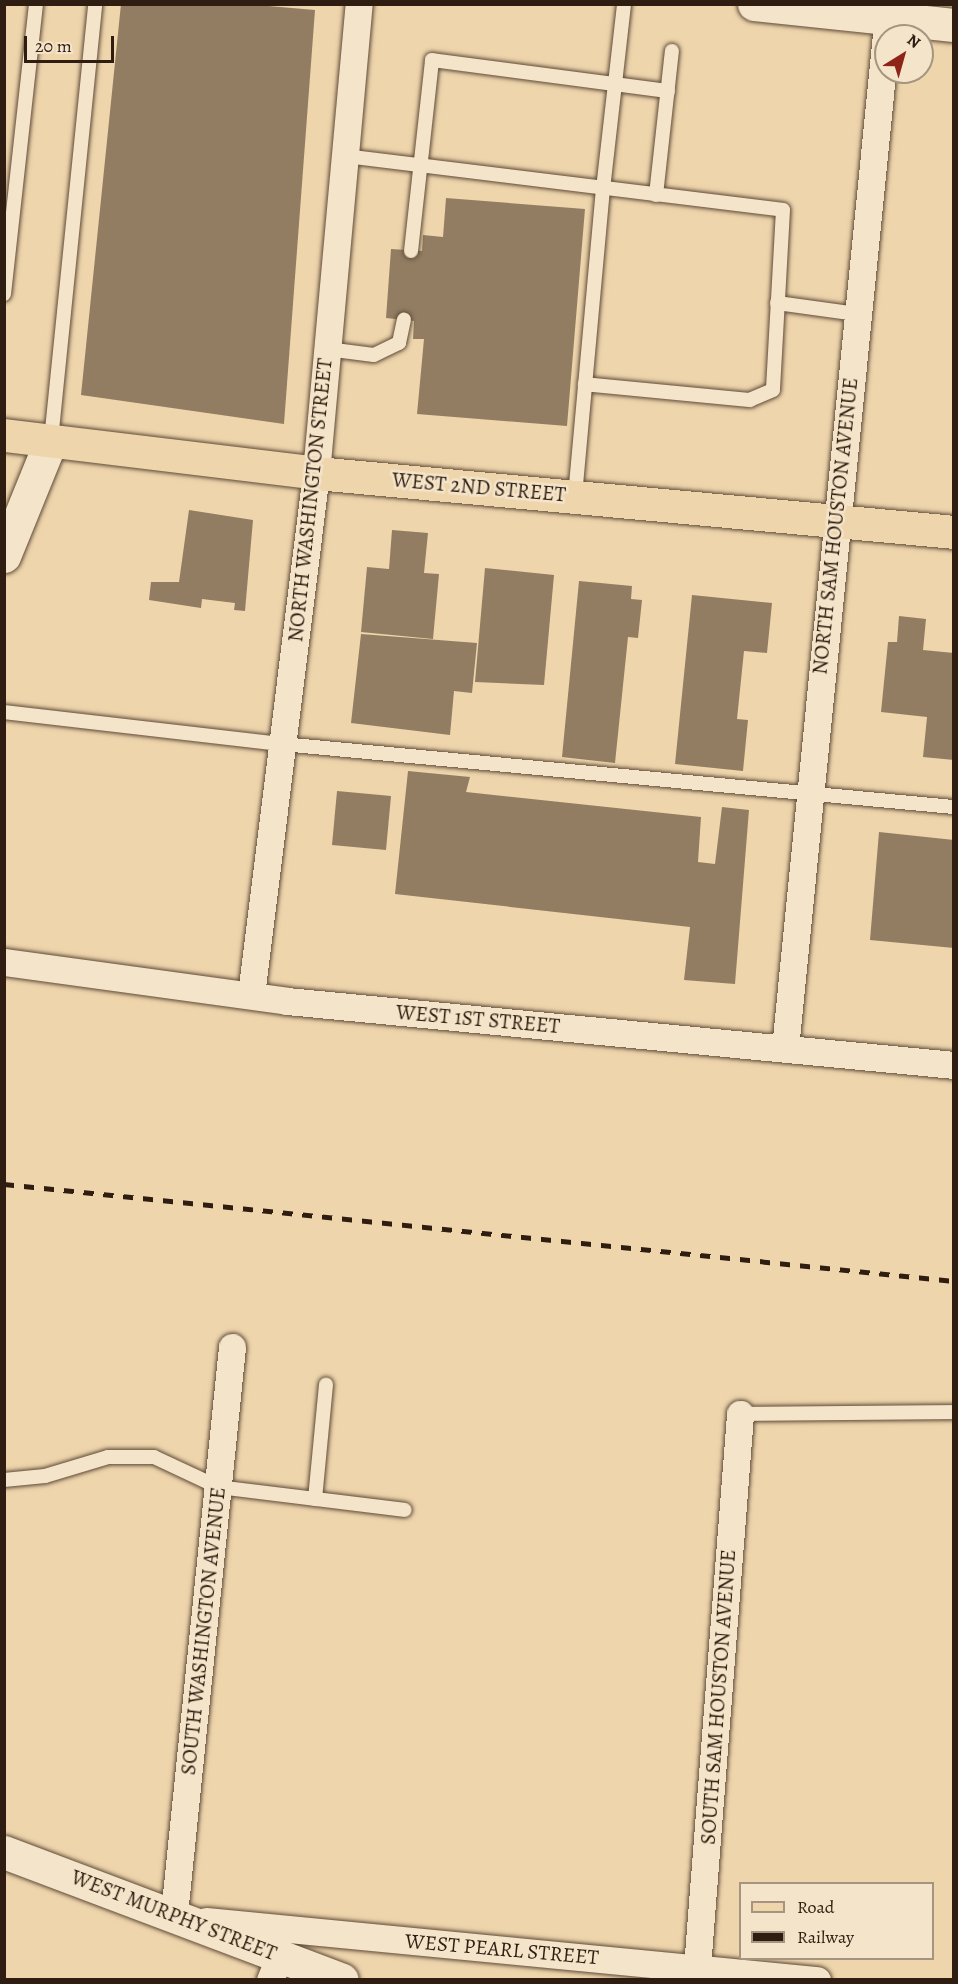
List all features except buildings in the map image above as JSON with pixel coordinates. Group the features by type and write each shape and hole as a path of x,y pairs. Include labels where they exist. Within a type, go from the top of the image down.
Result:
{"main road":[{"name":"WEST 2ND STREET","path":"4,435 316,473 954,532"}],"street":[{"name":"NORTH WASHINGTON STREET","path":"252,995 316,473 359,4"},
{"path":"754,4 888,11 954,25"},
{"name":"NORTH SAM HOUSTON AVENUE","path":"785,1048 835,520 888,11"},
{"path":"4,556 51,440"},
{"name":"WEST 1ST STREET","path":"4,962 252,995 954,1065"},
{"name":"SOUTH WASHINGTON AVENUE","path":"180,1917 232,1347"},
{"name":"SOUTH SAM HOUSTON AVENUE","path":"696,1973 740,1414"},
{"name":"WEST MURPHY STREET","path":"4,1852 180,1917 275,1967 342,1980"},
{"name":"WEST PEARL STREET","path":"180,1917 696,1973 817,1980"}],"lane":[{"path":"4,294 36,4"},
{"path":"51,440 95,4"},
{"path":"575,496 603,189 624,4"},
{"path":"656,195 672,51"},
{"path":"411,251 432,60 615,86 668,91"},
{"path":"345,156 783,210 773,390 750,400 585,384"},
{"path":"777,303 857,314"},
{"path":"327,349 374,355 399,343 404,320"},
{"path":"4,712 282,744 809,791 954,807"},
{"path":"315,1499 326,1384"},
{"path":"740,1414 954,1412"},
{"path":"4,1480 45,1476 108,1457 154,1456 218,1486 405,1510"}],"railway":[{"path":"4,1184 954,1281"}]}
